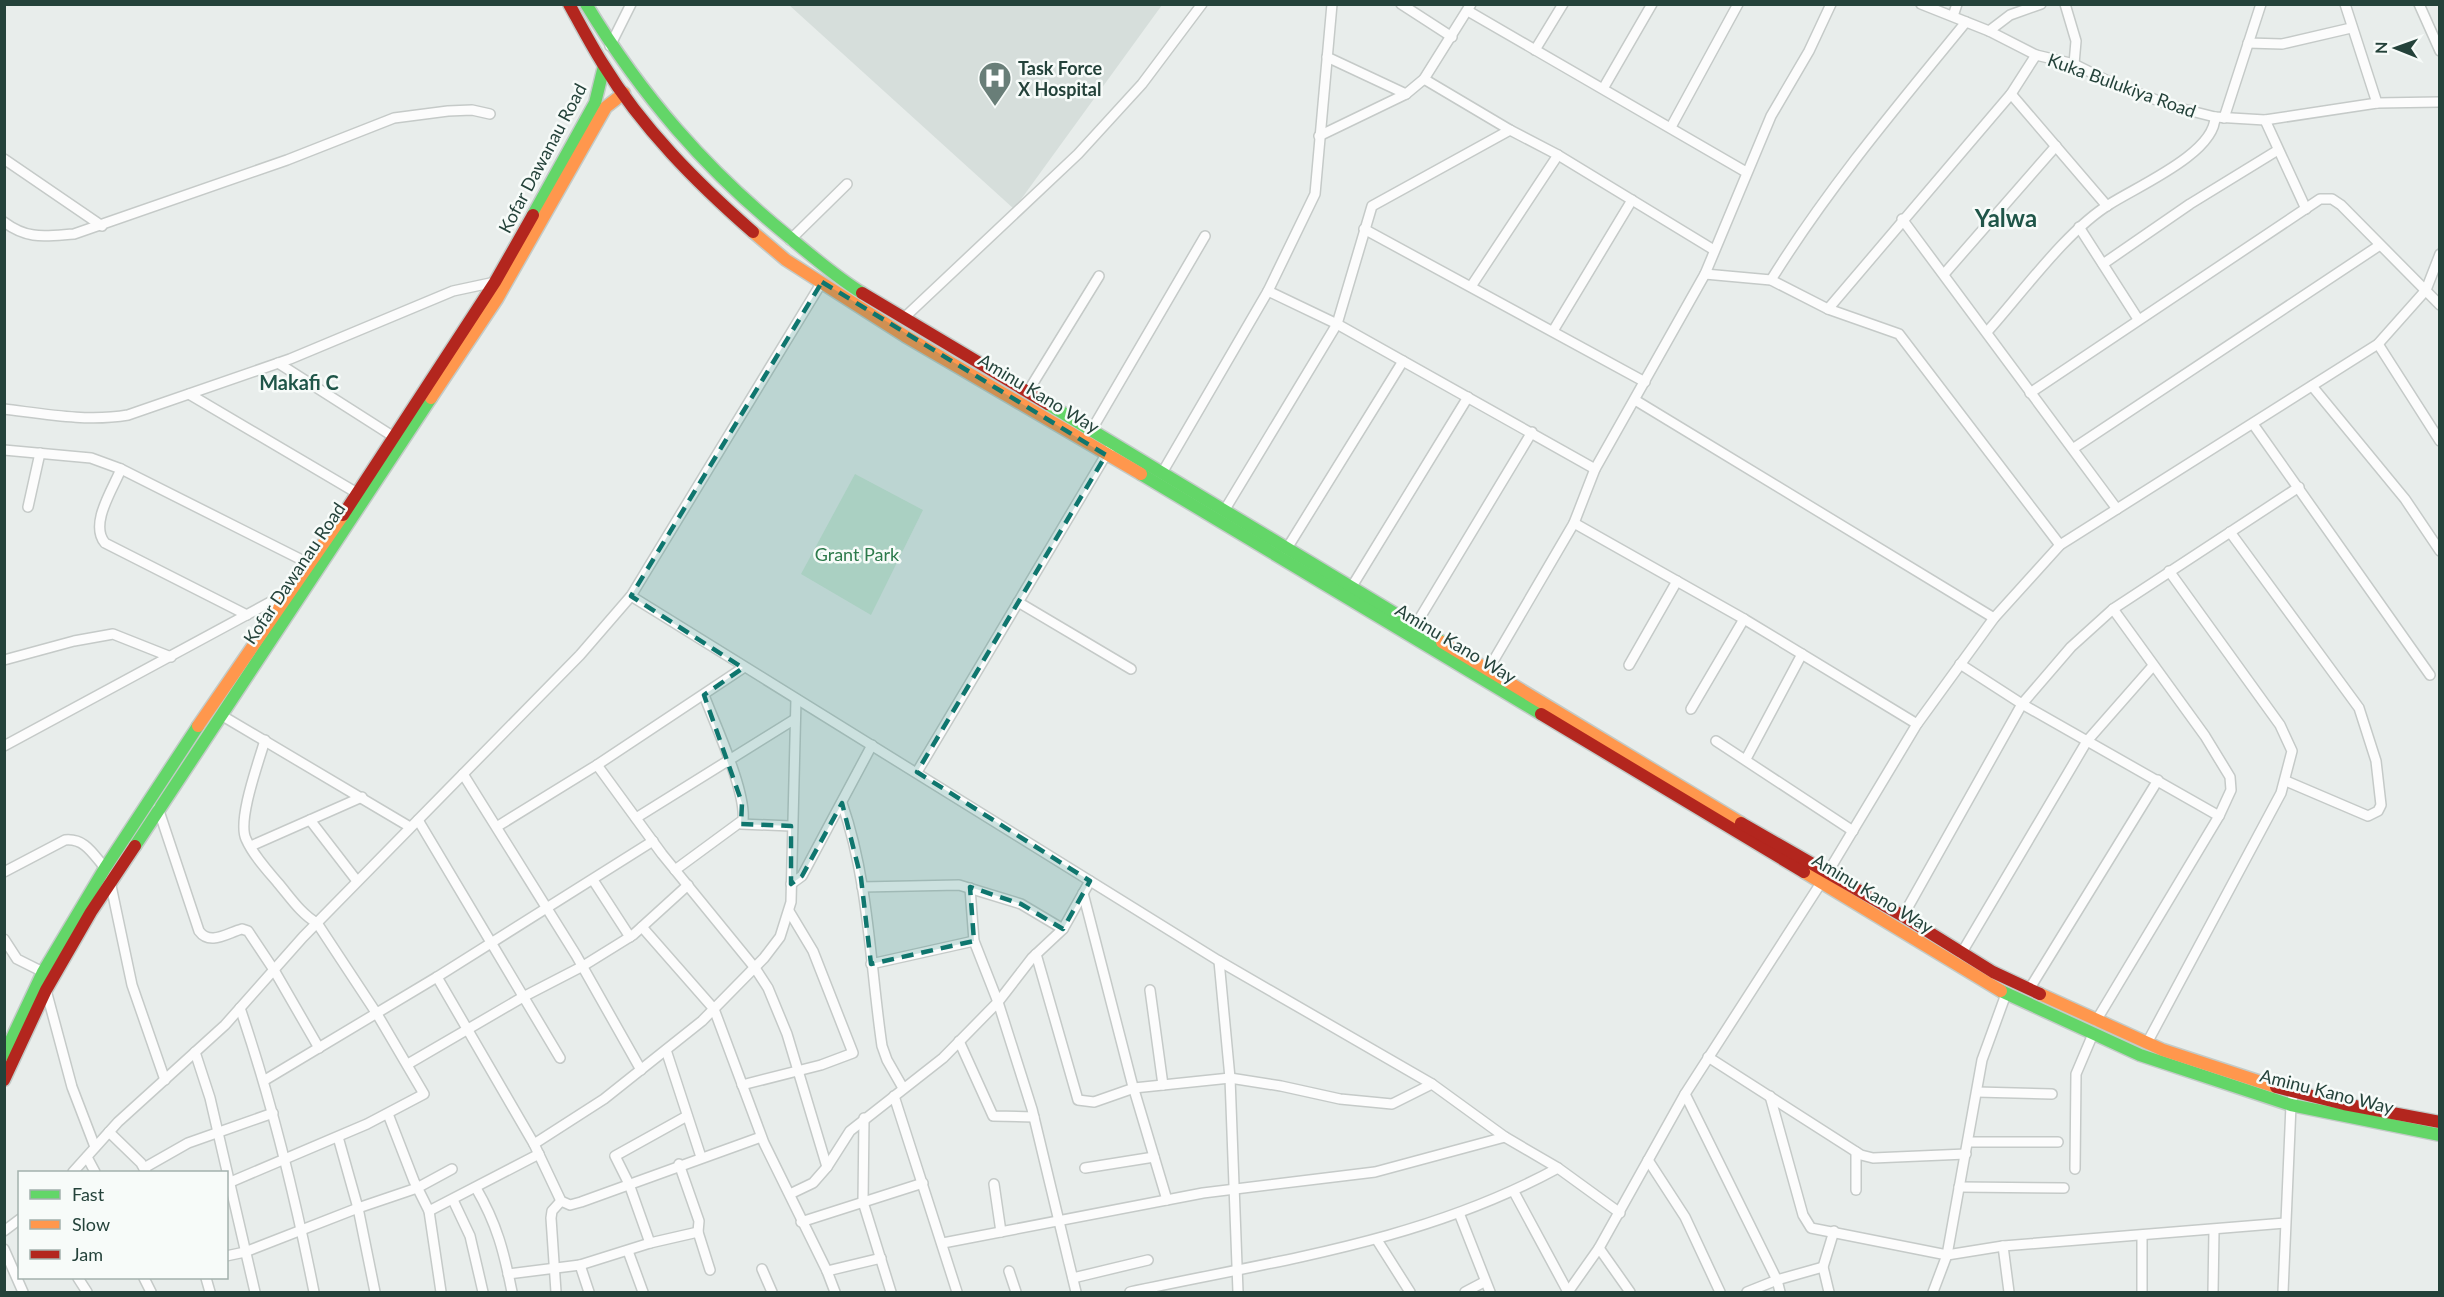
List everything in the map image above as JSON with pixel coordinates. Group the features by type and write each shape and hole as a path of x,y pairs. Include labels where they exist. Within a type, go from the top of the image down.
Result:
{"main road":[{"name":"Aminu Kano Way","path":"569,4 604,66 663,145 721,204 768,246 905,336 991,384 1106,455 1824,878 1903,916 1961,954 2096,1021 2199,1063 2294,1092 2366,1109 2439,1122"},
{"name":"Aminu Kano Way","path":"586,4 610,46 672,130 740,198 785,236 849,284 906,316 1028,393 1726,814 2006,994 2140,1055 2291,1105 2439,1135"},
{"name":"Kofar Dawanau Road","path":"4,1055 7,1043 43,972 105,868 287,593 357,493 495,282 595,103 604,66"},
{"name":"Kofar Dawanau Road","path":"4,1080 46,990 110,881 497,299 606,108 624,93"},
{"path":"768,246 785,236"}],"street":[{"path":"610,46 631,4"},
{"path":"906,316 1078,154 1142,84 1202,4"},
{"path":"1162,473 1268,291 1315,194 1332,4"},
{"path":"1401,4 1452,37"},
{"path":"1535,50 1563,4"},
{"path":"1604,87 1652,4"},
{"path":"1671,128 1738,4"},
{"path":"1488,670 1574,523 1596,469 1705,274 1771,116 1809,51 1832,4"},
{"name":"Kuka Bulukiya Road","path":"1921,4 1953,16 2036,55 2074,64 2114,84 2175,107 2219,117 2265,120 2377,104 2439,102"},
{"path":"1953,16 1957,4"},
{"path":"1989,32 2010,15 2041,4"},
{"path":"2065,4 2078,50 2074,64"},
{"path":"1987,332 2079,227 2107,206 2205,144 2219,117 2261,4"},
{"path":"2345,4 2377,104"},
{"path":"2418,4 2439,51"},
{"path":"1319,136 1406,94 1424,79 1469,8 1535,50 1604,87 1746,172"},
{"path":"1771,280 1815,213 1865,146 1966,22"},
{"path":"2248,43 2282,44 2351,28"},
{"path":"1828,309 2011,93 2036,55"},
{"path":"1328,57 1406,94"},
{"path":"1424,79 1510,130 1558,155 1714,250"},
{"path":"2011,93 2107,206"},
{"path":"4,222 22,234 36,236 74,234 102,226 394,118 472,110 490,114"},
{"path":"2265,120 2307,209"},
{"path":"1224,511 1337,324 1372,206 1510,130"},
{"path":"1944,273 2056,146"},
{"path":"2103,264 2190,204 2278,150"},
{"path":"1472,285 1558,155"},
{"path":"4,159 102,226"},
{"path":"785,236 847,184"},
{"path":"2030,393 2320,199 2332,199 2341,205 2439,305"},
{"path":"1553,331 1632,200"},
{"path":"1902,219 2117,509"},
{"path":"2079,227 2138,319"},
{"path":"1364,229 1472,285 1645,382"},
{"path":"1091,431 1205,236"},
{"path":"2074,448 2380,245"},
{"path":"1514,1192 1568,1292 1620,1213 1685,1094 1824,878 1917,724 1994,618 2060,545 2378,344 2426,290 2439,254"},
{"path":"1705,274 1771,280 1828,309 1899,334 1906,340 2060,545"},
{"path":"1028,393 1099,276"},
{"path":"4,408 66,417 111,418 278,363 453,291 495,282"},
{"path":"75,1171 109,1132 240,1008 357,881 580,655 631,596 822,282"},
{"path":"1268,291 1337,324 1596,469"},
{"path":"2378,344 2439,441"},
{"path":"1286,549 1403,361"},
{"path":"278,363 394,437"},
{"path":"2312,386 2405,499 2439,551"},
{"path":"189,394 357,493"},
{"path":"1351,588 1468,397"},
{"path":"1635,400 1994,618"},
{"path":"2253,424 2430,675"},
{"path":"1414,626 1532,432"},
{"path":"917,772 1113,444"},
{"path":"4,450 91,458 121,469 308,563"},
{"path":"28,507 40,453"},
{"path":"121,469 99,522 99,533 105,543 247,615"},
{"path":"1903,916 2022,704 2071,647 2113,609 2299,487"},
{"path":"1574,523 1744,619 1917,724"},
{"path":"2230,532 2359,708 2376,760 2381,805 2378,811 2368,816 2286,781"},
{"path":"2147,1043 2286,781 2292,752 2284,732 2169,572"},
{"path":"1629,665 1677,581"},
{"path":"4,746 287,593"},
{"path":"631,596 743,668 917,772 1219,961 1432,1084 1505,1137 1558,1168 1620,1213"},
{"path":"1018,602 1131,669"},
{"path":"2096,1021 2219,816 2231,790 2230,777 2205,736 2152,667 2113,609"},
{"path":"1691,709 1744,619"},
{"path":"4,660 74,641 113,634 171,657"},
{"path":"1746,759 1802,654"},
{"path":"1960,664 2022,704 2219,816"},
{"path":"1961,954 2087,741 2152,667"},
{"path":"498,826 597,765 743,668"},
{"path":"704,695 742,803 741,824"},
{"path":"534,1144 604,1099 666,1050 714,1008 754,968 780,937 789,911 791,884 796,699"},
{"path":"221,715 362,797 414,823 491,943 560,1058"},
{"path":"636,819 795,719"},
{"path":"255,1293 228,1183 338,1137 424,1094 377,1014 317,923 307,917 264,866 251,846 243,828 265,740"},
{"path":"1716,741 1853,831"},
{"path":"791,884 802,876 872,745"},
{"path":"597,765 675,870 754,968 777,1008 827,1167"},
{"path":"463,774 498,826 583,966 641,1070"},
{"path":"2030,988 2158,780"},
{"path":"251,846 362,797"},
{"path":"842,803 856,849 882,1046 903,1088"},
{"path":"158,808 199,931 204,938 210,940 242,929 248,931 274,970 319,1048"},
{"path":"310,820 357,881"},
{"path":"675,870 741,824 791,826"},
{"path":"4,872 65,840 74,839 81,841 105,868"},
{"path":"264,1080 377,1014 653,841"},
{"path":"593,880 630,937"},
{"path":"110,881 132,985 165,1080"},
{"path":"790,1194 813,1183 827,1167 846,1135 959,1041 998,1002 1036,954 1063,929 1090,881"},
{"path":"862,887 949,884 970,888 1021,904 1063,929"},
{"path":"408,1064 583,966 630,937 688,885"},
{"path":"970,888 974,941 998,1002 1034,1117 1076,1293"},
{"path":"1083,893 1134,1088 1167,1200"},
{"path":"742,1085 851,1056 853,1050 813,951 789,911"},
{"path":"642,927 714,1008 761,1137 827,1271 835,1293"},
{"path":"4,939 17,959 43,972"},
{"path":"871,964 974,941"},
{"path":"1036,954 1078,1100 1094,1102 1134,1088 1230,1078 1281,1086 1340,1100 1392,1104 1432,1084"},
{"path":"1219,961 1230,1078 1238,1293"},
{"path":"437,977 534,1144 561,1201 570,1205 581,1202 679,1164 761,1137"},
{"path":"46,990 72,1087 95,1148"},
{"path":"1150,990 1163,1085"},
{"path":"1933,1293 1947,1255 1982,1060 2006,994"},
{"path":"240,1008 264,1080 285,1159 314,1293"},
{"path":"2075,1169 2076,1074 2093,1034"},
{"path":"959,1041 993,1116 1034,1117"},
{"path":"666,1050 701,1157"},
{"path":"195,1052 218,1132 226,1171"},
{"path":"1708,1057 1856,1152 1874,1158 1966,1154"},
{"path":"1977,1092 2052,1094"},
{"path":"2283,1293 2291,1105 2294,1092"},
{"path":"1685,1094 1777,1280 1780,1293"},
{"path":"894,1096 943,1243 957,1293"},
{"path":"1770,1096 1807,1223 1811,1228 1947,1255 2003,1246 2142,1237 2285,1223"},
{"path":"109,1132 145,1170 176,1149 273,1113"},
{"path":"388,1114 417,1188 429,1211 438,1292"},
{"path":"650,1243 615,1156 687,1116"},
{"path":"864,1118 863,1202 891,1293"},
{"path":"338,1137 358,1208 375,1293"},
{"path":"943,1243 1167,1200 1375,1173 1505,1137"},
{"path":"1969,1142 2058,1142"},
{"path":"1856,1152 1856,1190"},
{"path":"429,1211 539,1154"},
{"path":"87,1156 93,1171"},
{"path":"1085,1168 1154,1157"},
{"path":"1648,1160 1684,1217 1720,1293"},
{"path":"679,1164 700,1225 698,1232 710,1270"},
{"path":"1130,1293 1162,1289 1237,1269 1313,1256 1377,1240 1514,1192 1558,1168"},
{"path":"228,1256 245,1252 358,1208 417,1188 452,1169"},
{"path":"801,1222 923,1183"},
{"path":"994,1184 1001,1232"},
{"path":"1959,1187 2064,1188"},
{"path":"476,1188 492,1215 501,1238 512,1293"},
{"path":"453,1200 470,1236 483,1293"},
{"path":"556,1293 551,1218 552,1211 561,1201"},
{"path":"1459,1213 1490,1293"},
{"path":"4,1231 18,1220"},
{"path":"1829,1293 1823,1267 1834,1231"},
{"path":"2213,1293 2214,1231"},
{"path":"508,1274 580,1265 650,1243 698,1232"},
{"path":"2142,1237 2142,1293"},
{"path":"1377,1240 1410,1293"},
{"path":"2003,1246 2009,1293"},
{"path":"1599,1248 1630,1293"},
{"path":"4,1249 23,1293"},
{"path":"628,1251 643,1293"},
{"path":"827,1271 881,1258"},
{"path":"1073,1278 1148,1260"},
{"path":"580,1265 589,1293"},
{"path":"1748,1293 1777,1280 1823,1267"},
{"path":"762,1269 772,1293"},
{"path":"1009,1271 1016,1293"},
{"path":"79,1279 87,1293"},
{"path":"144,1279 151,1293"},
{"path":"1466,1293 1484,1282"}],"highlighted area":[{"path":"822,282 1106,455 917,772 1090,881 1063,929 1021,904 970,887 974,941 871,964 861,878 842,803 802,876 791,884 791,826 741,824 742,803 704,695 743,668 631,596"}],"shaded area":[{"name":"Task Force X Hospital","path":"789,5 1162,5 1014,209"}],"green space":[{"name":"Grant Park","path":"855,474 923,510 871,615 801,574"}],"traffic: fast":[{"path":"586,4 630,70 677,130 703,158 758,211 862,293"},
{"path":"533,215 595,103 604,66"},
{"path":"135,846 431,398"},
{"path":"1048,404 1442,642"},
{"path":"1141,474 1541,714"},
{"path":"4,1055 43,972 105,868 198,726"},
{"path":"2001,991 2140,1055 2291,1105 2440,1135"}],"traffic: slow":[{"path":"431,398 497,299 606,107 624,93"},
{"path":"753,232 786,260 905,336 1141,474"},
{"path":"198,726 343,515"},
{"path":"1442,642 1741,823"},
{"path":"1804,872 2001,991"},
{"path":"2040,994 2163,1050 2276,1087"}],"traffic: jam":[{"path":"569,4 603,64 635,110 691,174 753,232"},
{"path":"343,515 495,282 533,215"},
{"path":"862,293 1048,404"},
{"path":"1541,714 1804,872"},
{"path":"1741,823 1903,916 1993,972 2040,994"},
{"path":"4,1080 46,990 91,912 135,846"},
{"path":"2276,1087 2344,1104 2440,1122"}],"place":[{"name":"Task Force X Hospital","path":"995,107"}],"district":[{"name":"Yalwa","path":"2006,217"},
{"name":"Makafi C","path":"299,382"}]}
